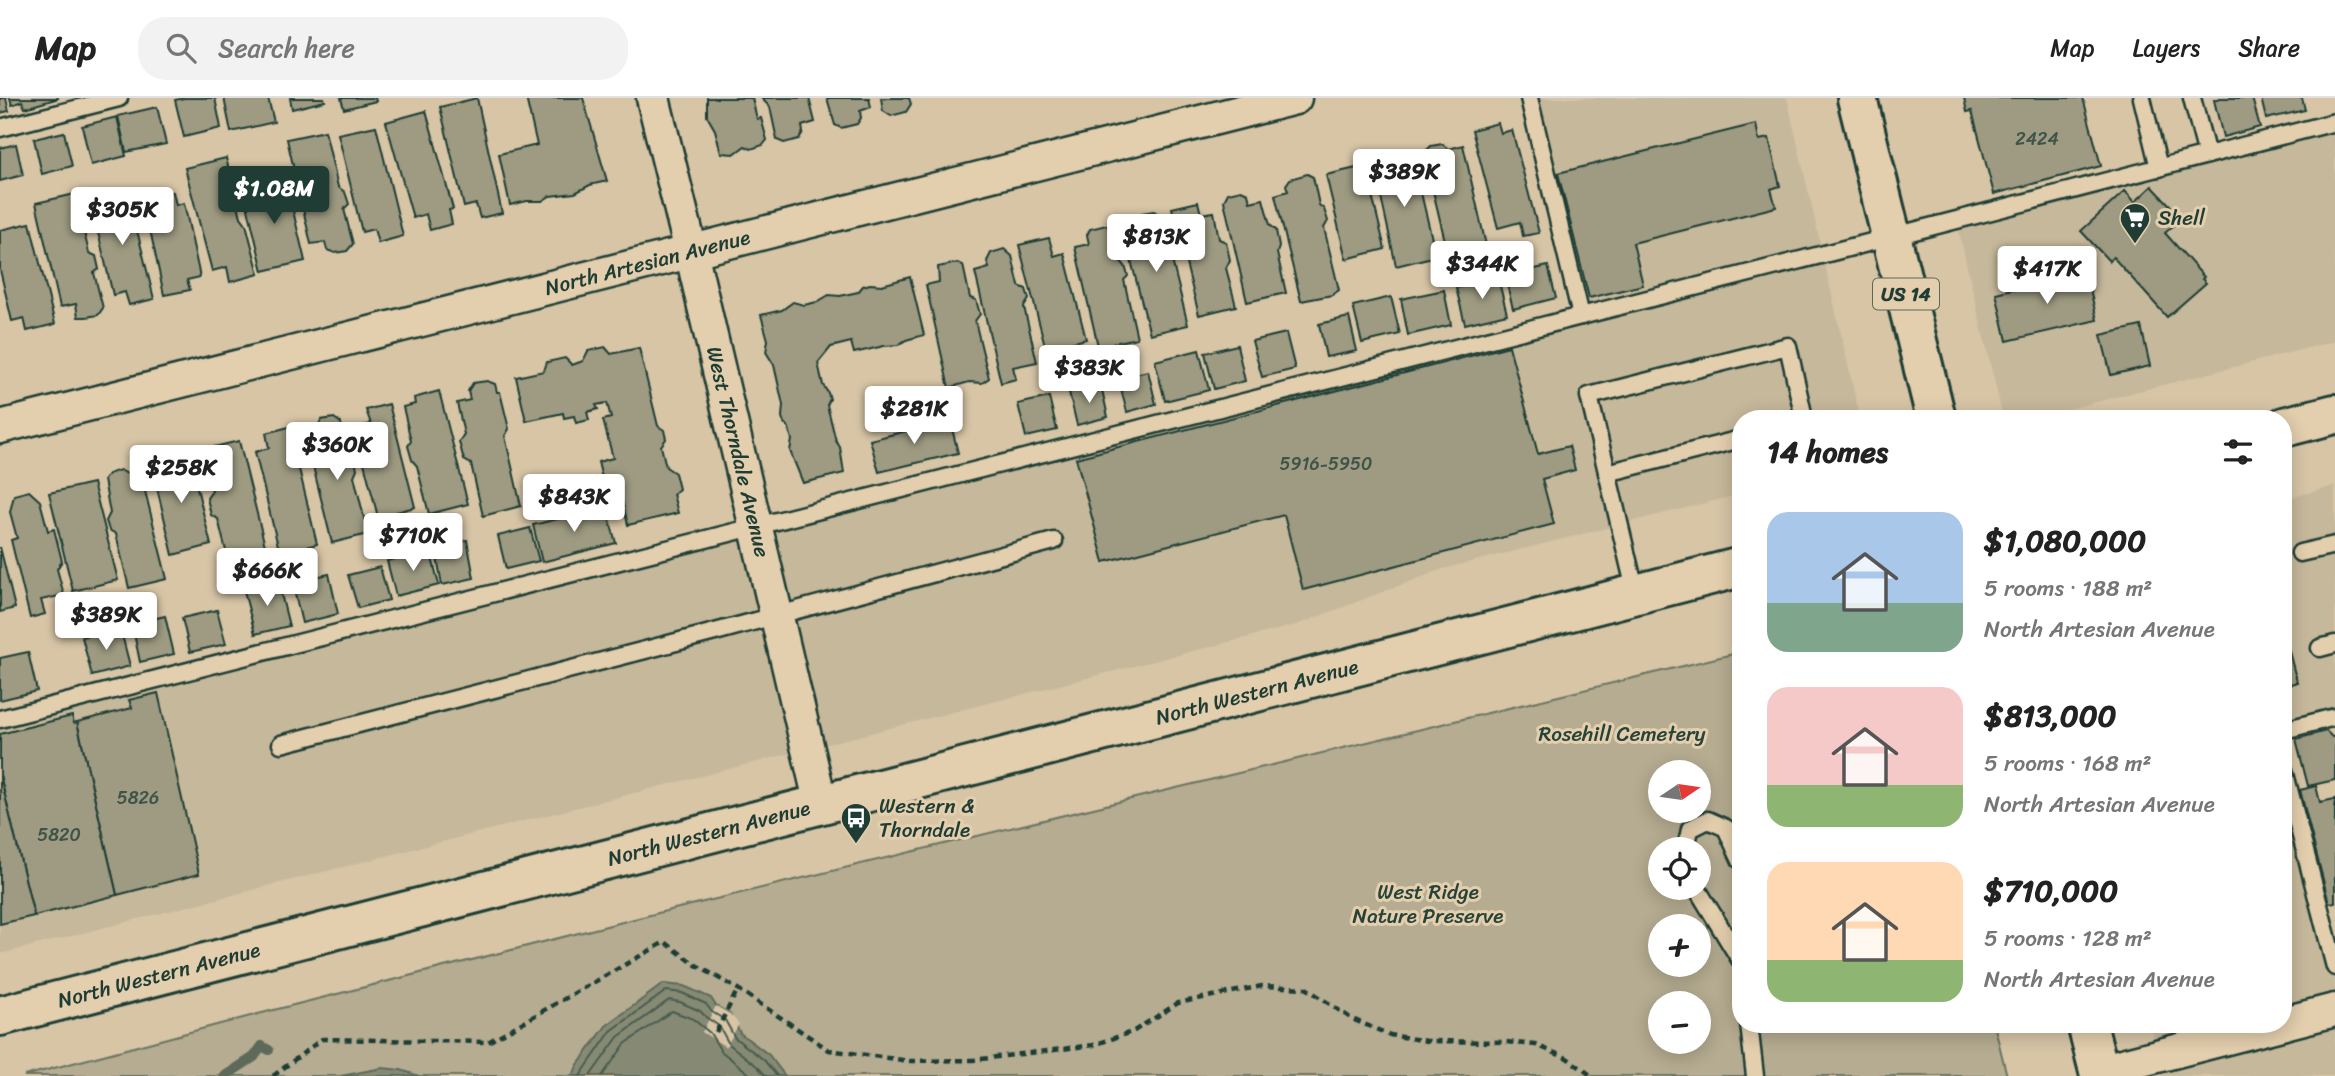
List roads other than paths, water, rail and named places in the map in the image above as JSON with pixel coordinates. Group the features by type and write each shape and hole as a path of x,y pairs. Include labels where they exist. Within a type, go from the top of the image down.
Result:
{"main road":[{"name":"US 14","path":"1857,98 1934,410"},
{"path":"2292,425 2335,414"},
{"name":"North Western Avenue","path":"0,1016 1732,569"},
{"path":"2089,1033 2100,1074"}],"street":[{"name":"West Thorndale Avenue","path":"653,98 821,805"},
{"name":"North Artesian Avenue","path":"0,427 1295,98"},
{"path":"2292,1021 2335,1010"},
{"path":"2100,1074 2209,1033"}],"lane":[{"path":"0,128 119,98"},
{"path":"1529,98 1581,316"},
{"path":"2143,98 2159,168"},
{"path":"2193,98 2207,155"},
{"path":"0,719 2335,122"},
{"path":"1636,594 1589,396 1788,346 1802,410"},
{"path":"1607,473 1732,441"},
{"path":"281,744 1054,541"},
{"path":"2300,553 2335,545"},
{"path":"2292,728 2335,717"},
{"path":"2292,800 2335,967"},
{"path":"1688,837 1690,829 1708,820 1726,828 1732,841"},
{"path":"1704,900 1732,946"},
{"path":"1750,1033 1755,1076"}],"water":[{"path":"663,984 684,986 711,998 716,1006 730,1014 740,1033 769,1055 785,1076 573,1076 577,1066 606,1026"},
{"path":"382,1068 419,1076 341,1076"}],"waterway":[{"path":"225,1076 254,1057 262,1046 269,1050"}],"place":[{"name":"Shell","path":"2135,245"},
{"name":"Western & Thorndale","path":"856,845"}],"park label":[{"name":"Rosehill Cemetery","path":"1622,734"},
{"name":"West Ridge Nature Preserve","path":"1428,904"}]}
